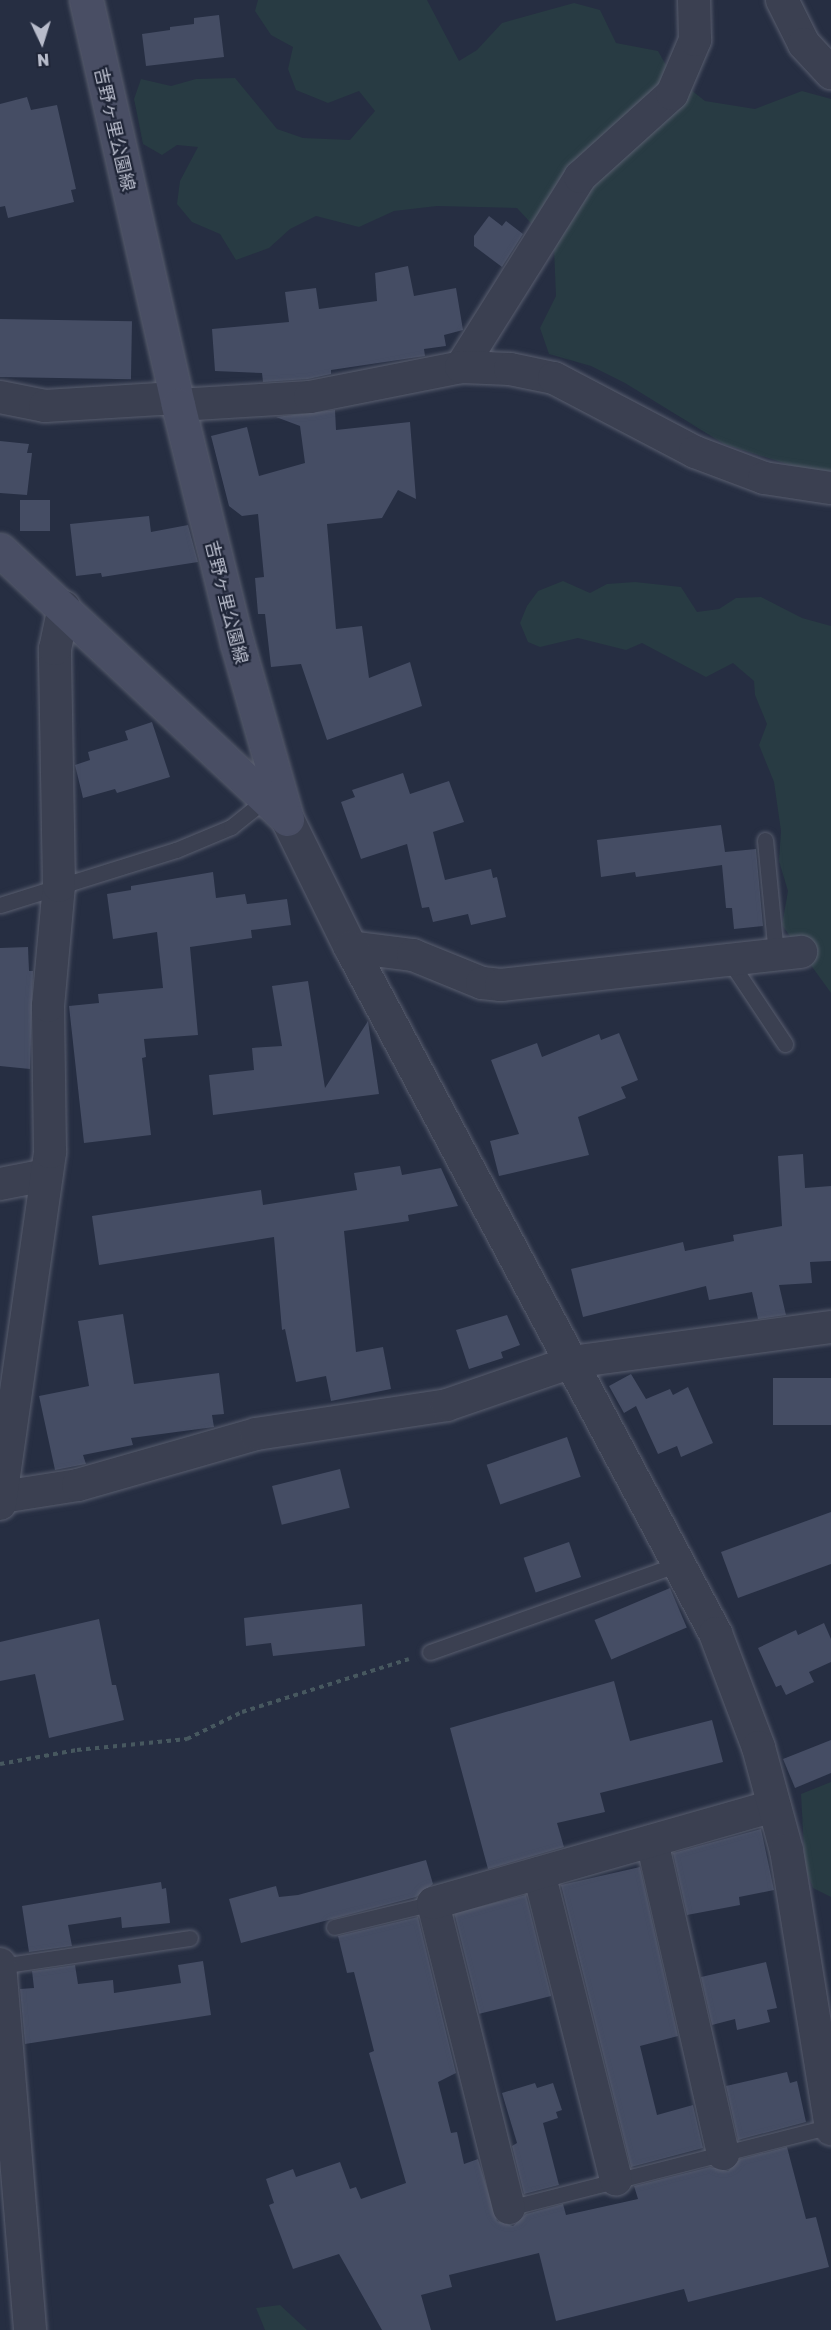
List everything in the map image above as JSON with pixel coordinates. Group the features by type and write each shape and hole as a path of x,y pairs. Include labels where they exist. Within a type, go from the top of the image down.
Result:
{"main road":[{"name":"吉野ヶ里公園線","path":"86,0 177,402 276,809"},
{"path":"0,550 64,607 276,809"}],"street":[{"path":"461,367 580,177 672,94 694,40 694,0"},
{"path":"782,0 804,44 831,74"},
{"path":"0,397 45,406 310,397 461,367 510,369 554,378 695,452 764,478 831,488"},
{"path":"64,607 55,649 59,886 48,1006 52,1109 46,1175 1,1500 78,1485 256,1434 447,1405 572,1362 831,1328"},
{"path":"276,809 716,1633 759,1747 786,1850 831,2127"},
{"path":"350,947 413,955 482,983 501,985 788,953"},
{"path":"0,1184 46,1175"},
{"path":"509,2208 433,1903 774,1806"},
{"path":"652,1841 723,2154"},
{"path":"540,1873 616,2179"},
{"path":"0,1965 30,2330"}],"lane":[{"path":"0,905 166,853 276,809"},
{"path":"765,840 788,953"},
{"path":"729,960 784,1044"},
{"path":"430,1652 679,1564"},
{"path":"334,1928 433,1903"},
{"path":"0,1965 190,1938"},
{"path":"509,2208 616,2179 831,2127"}],"path":[{"path":"0,1764 88,1749 188,1739 242,1712 430,1652"}],"shaded area":[{"path":"258,0 427,0 459,61 477,50 502,23 574,3 600,10 616,43 658,51 671,74 705,101 755,109 802,91 831,99 831,471 803,469 724,444 625,383 591,366 549,354 540,328 556,296 554,248 517,208 437,206 394,211 359,227 316,216 290,229 269,248 236,260 220,234 192,222 177,204 180,181 198,147 177,145 162,155 143,144 134,99 141,79 171,86 196,79 235,78 277,129 303,138 350,140 375,111 359,91 328,103 296,90 288,69 293,47 271,35 255,11"},
{"path":"563,581 590,593 607,584 635,582 681,587 697,612 719,609 736,598 761,597 802,618 831,626 831,993 782,925 788,891 779,861 781,831 774,782 759,745 767,724 755,695 754,681 733,663 706,677 642,643 626,650 578,638 540,647 528,642 520,623 527,606 538,591"},
{"path":"831,1782 831,1897 813,1888 805,1867 801,1794"},
{"path":"280,2305 307,2330 265,2330 256,2308"}],"building":[{"path":"219,15 224,57 146,66 142,34 194,24 194,18"},
{"path":"27,97 31,110 57,105 76,189 71,190 74,202 8,218 5,206 0,207 0,104"},
{"path":"489,216 502,226 506,221 523,234 502,267 474,246 474,236"},
{"path":"408,266 414,296 456,288 463,330 444,335 446,346 424,349 425,356 331,370 331,374 308,379 263,382 262,373 215,371 212,329 289,322 285,292 316,288 319,309 377,301 375,273"},
{"path":"0,319 132,321 131,379 0,377"},
{"path":"335,410 336,430 410,422 416,499 398,490 382,518 327,524 336,629 362,626 369,678 410,662 422,706 327,740 301,664 271,667 265,614 258,614 255,578 264,577 258,514 242,516 229,506 211,436 247,427 259,476 305,463 300,426 276,417"},
{"path":"0,441 29,444 27,453 32,453 27,495 0,493"},
{"path":"20,500 50,500 50,531 20,531"},
{"path":"149,516 151,532 188,525 198,562 102,577 101,573 76,576 70,524"},
{"path":"152,722 170,777 117,793 115,789 83,798 75,765 90,760 88,752 128,740 125,731"},
{"path":"403,773 410,794 449,781 464,822 433,832 445,880 491,869 493,878 497,877 506,917 471,925 468,914 433,922 429,907 422,908 407,844 361,859 341,802 355,797 352,790"},
{"path":"721,825 725,852 756,849 763,926 734,929 732,908 726,908 722,865 636,877 635,872 601,877 597,840"},
{"path":"213,872 216,898 245,894 247,904 287,899 291,925 251,930 252,938 190,947 198,1035 144,1039 146,1057 142,1058 151,1135 84,1143 69,1006 99,1003 98,994 163,988 157,932 113,939 107,894 131,890 131,886"},
{"path":"28,947 29,971 33,971 30,1069 0,1066 0,948"},
{"path":"308,981 325,1088 368,1021 379,1094 213,1115 209,1075 254,1070 252,1048 282,1046 272,986"},
{"path":"619,1033 638,1080 621,1087 626,1098 578,1117 589,1155 499,1176 490,1141 519,1134 491,1060 537,1043 542,1057 599,1034 601,1040"},
{"path":"803,1154 805,1188 831,1186 831,1261 810,1262 812,1283 779,1285 786,1315 758,1319 752,1292 709,1300 706,1286 583,1317 571,1269 683,1242 685,1251 734,1241 733,1235 782,1226 778,1156"},
{"path":"400,1166 402,1175 441,1168 458,1206 408,1215 409,1221 344,1231 356,1352 383,1347 391,1389 331,1401 326,1376 296,1382 285,1329 282,1330 274,1237 99,1265 92,1216 261,1190 263,1205 357,1190 354,1173"},
{"path":"123,1314 134,1384 219,1373 224,1414 212,1415 214,1427 131,1438 133,1445 83,1455 86,1464 55,1470 39,1396 89,1386 78,1321"},
{"path":"507,1315 520,1345 501,1352 503,1358 469,1369 456,1330"},
{"path":"631,1374 646,1399 670,1389 673,1395 688,1387 713,1443 681,1457 677,1446 658,1454 636,1406 624,1413 609,1386"},
{"path":"773,1378 831,1378 831,1425 773,1425"},
{"path":"567,1437 581,1477 500,1504 487,1465"},
{"path":"340,1469 350,1508 282,1525 272,1486"},
{"path":"831,1512 831,1564 738,1598 721,1552"},
{"path":"569,1542 581,1577 536,1593 524,1558"},
{"path":"670,1588 687,1628 611,1660 595,1620"},
{"path":"362,1604 365,1646 273,1656 271,1643 246,1646 244,1618"},
{"path":"99,1619 112,1685 116,1685 124,1720 49,1738 35,1674 0,1681 0,1642"},
{"path":"824,1623 831,1639 831,1662 809,1672 814,1682 786,1695 781,1685 776,1687 758,1648 796,1630 798,1635"},
{"path":"614,1681 630,1741 712,1720 723,1762 600,1793 605,1812 557,1823 564,1847 488,1869 450,1728"},
{"path":"831,1740 831,1773 795,1788 783,1759"},
{"path":"761,1829 774,1890 739,1897 740,1905 687,1915 673,1853"},
{"path":"426,1860 433,1884 416,1897 241,1943 229,1899 276,1886 279,1897 298,1895"},
{"path":"640,1867 678,2036 640,2046 657,2115 693,2105 703,2148 631,2167 561,1885"},
{"path":"161,1882 162,1889 166,1888 170,1923 122,1928 121,1917 68,1925 72,1946 29,1952 22,1906"},
{"path":"526,1895 551,1996 479,2014 454,1913"},
{"path":"418,1917 456,2073 438,2082 451,2133 457,2132 464,2164 478,2159 497,2221 513,2226 526,2214 563,2204 566,2215 638,2199 634,2186 710,2167 728,2171 740,2159 787,2147 806,2219 816,2217 829,2267 688,2302 684,2289 556,2321 539,2253 449,2275 452,2287 421,2295 431,2330 382,2330 339,2254 293,2269 269,2205 274,2203 266,2179 293,2169 296,2177 340,2162 350,2189 356,2187 361,2199 406,2183 369,2053 374,2051 354,1972 347,1973 338,1936"},
{"path":"203,1961 211,2015 25,2044 20,1989 34,1988 32,1971 75,1965 78,1984 113,1980 114,1993 181,1983 178,1965"},
{"path":"766,1962 777,2008 767,2010 770,2022 737,2030 735,2019 712,2025 701,1977"},
{"path":"787,2072 790,2083 797,2081 806,2122 738,2140 726,2086"},
{"path":"535,2083 537,2088 553,2083 562,2110 556,2112 558,2118 543,2123 559,2185 524,2194 512,2146 517,2143 502,2093"}]}
